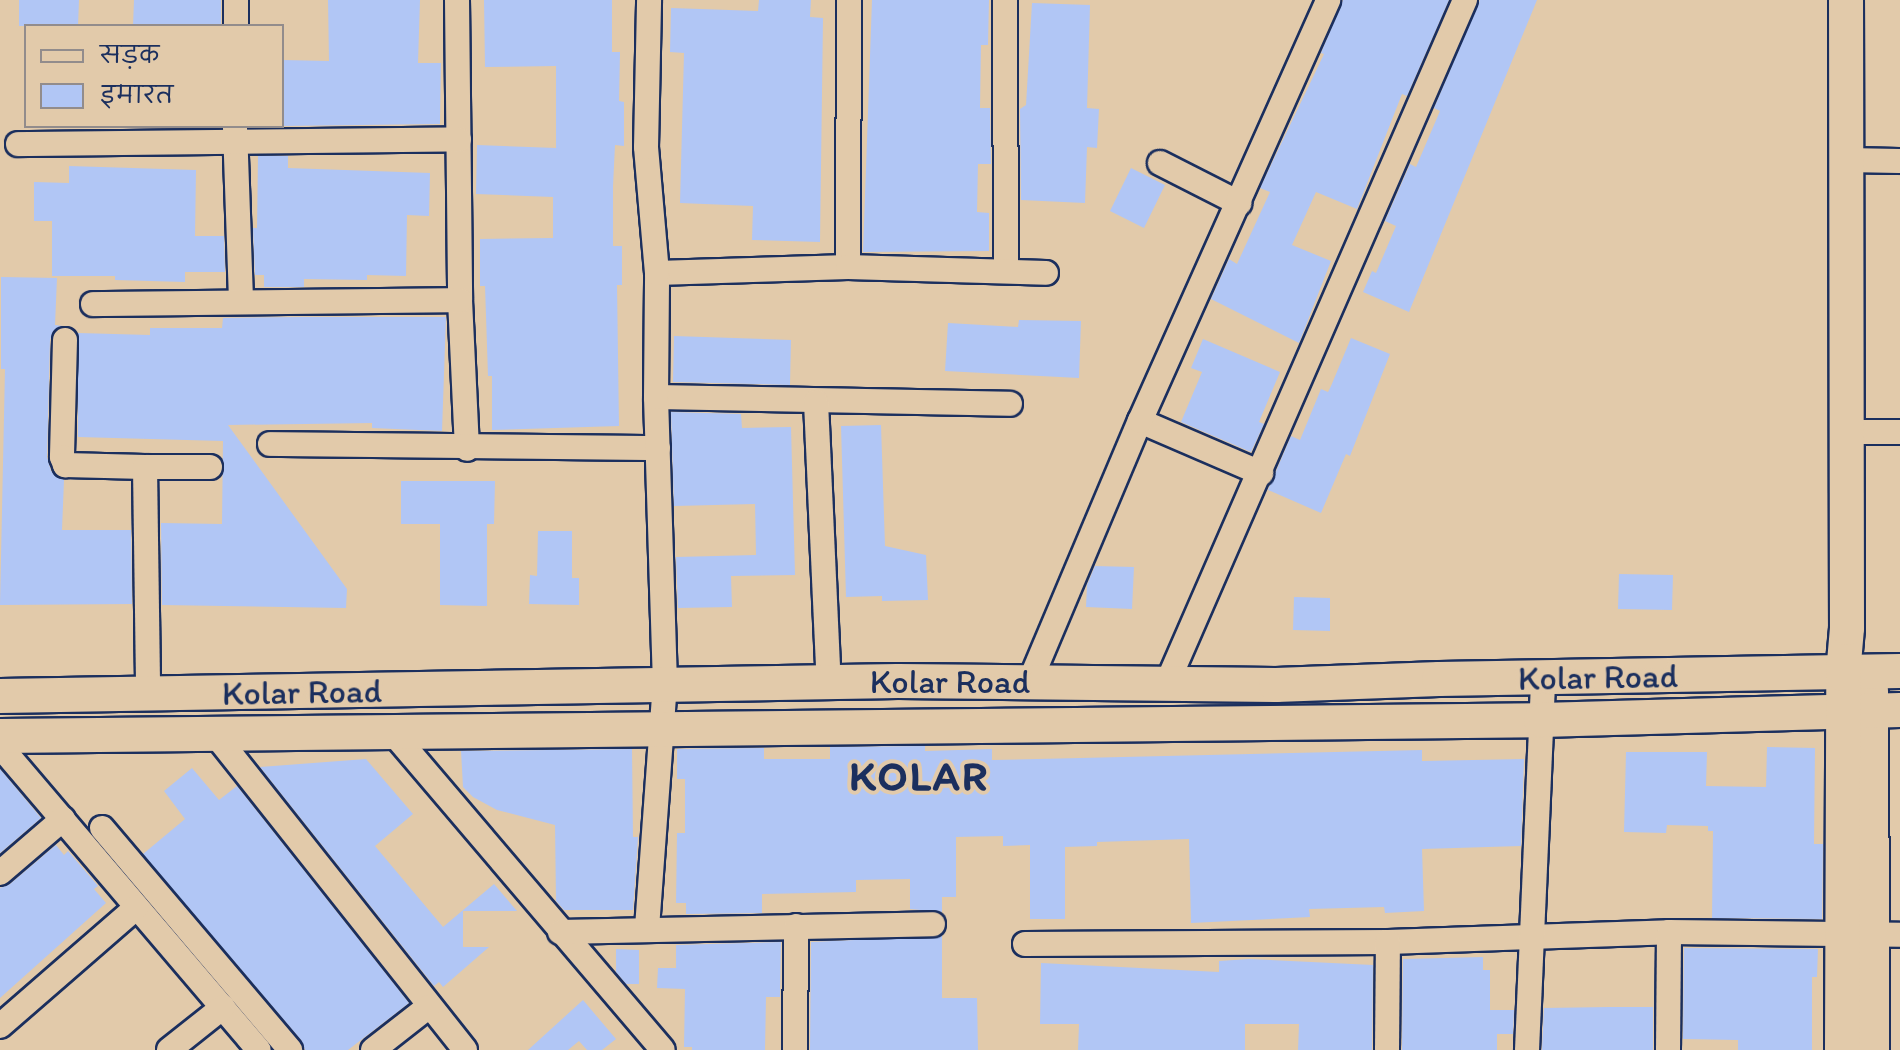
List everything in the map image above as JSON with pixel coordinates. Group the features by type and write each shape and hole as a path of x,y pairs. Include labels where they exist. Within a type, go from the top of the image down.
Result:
{"main road":[{"path":"1846,0 1847,628 1871,673 1872,1050"},
{"name":"Kolar Road","path":"0,696 359,692 665,684 1168,681 1276,685 1871,673"},
{"name":"Kolar Road","path":"0,736 1541,720 1871,711"},
{"path":"1842,1050 1872,935"}],"street":[{"path":"236,0 236,24"},
{"path":"457,0 460,300 467,449"},
{"path":"647,928 665,684 656,397 657,273 646,147 649,0"},
{"path":"848,267 849,0"},
{"path":"1005,0 1006,270"},
{"path":"1030,681 1140,421 1328,0"},
{"path":"1168,681 1465,0"},
{"path":"18,144 235,134 459,139"},
{"path":"235,134 241,301"},
{"path":"1846,160 1900,161"},
{"path":"1160,163 1239,203"},
{"path":"657,273 848,267 1046,273"},
{"path":"93,304 460,300"},
{"path":"65,340 62,457 65,465 210,467"},
{"path":"656,397 1010,404"},
{"path":"816,402 829,683"},
{"path":"1140,421 1261,473"},
{"path":"1847,432 1900,432"},
{"path":"270,444 467,449 520,446 658,448"},
{"path":"145,467 148,694"},
{"path":"1527,1050 1543,678"},
{"path":"214,733 465,1050"},
{"path":"393,733 663,1050"},
{"path":"0,746 259,1050"},
{"path":"0,873 63,819"},
{"path":"102,828 290,1050"},
{"path":"0,1026 137,907"},
{"path":"560,932 933,924"},
{"path":"795,1050 796,926"},
{"path":"1668,1050 1669,932"},
{"path":"1025,944 1388,942 1669,932 1872,935"},
{"path":"1387,1050 1388,942"},
{"path":"169,1050 223,1007"},
{"path":"373,1050 428,1007"}],"building":[{"path":"19,0 79,0 78,24 19,26"},
{"path":"134,0 221,0 221,24 133,24"},
{"path":"328,0 420,0 418,63 441,63 440,124 284,126 284,60 329,61"},
{"path":"484,0 612,0 612,52 620,52 619,101 624,102 624,146 615,145 613,186 613,246 622,246 622,285 617,285 619,426 492,430 492,376 488,376 485,286 480,286 480,239 553,238 553,197 476,194 477,145 556,148 556,66 485,67"},
{"path":"759,0 811,0 810,17 823,18 820,242 752,240 753,206 680,203 684,53 670,52 671,8 758,11"},
{"path":"872,0 989,0 988,45 981,45 980,108 990,108 991,164 978,164 977,212 989,213 989,251 863,252"},
{"path":"1343,0 1449,0 1407,96 1402,94 1357,209 1316,192 1292,245 1331,261 1299,343 1211,299 1229,259 1237,264 1270,192 1260,188 1324,54 1321,53"},
{"path":"1480,0 1537,0 1409,312 1363,292 1372,271 1376,273 1396,226 1385,221 1410,164 1416,167 1440,111 1434,108"},
{"path":"1032,3 1090,5 1087,108 1099,109 1097,148 1087,147 1085,203 1021,200 1020,109 1026,105"},
{"path":"258,156 288,156 288,168 430,173 429,216 407,215 406,276 367,275 367,280 304,279 304,287 264,287 264,275 255,275 253,228 257,228"},
{"path":"69,166 196,170 195,236 224,236 225,272 185,272 185,282 115,280 115,276 52,276 52,221 34,221 34,182 69,183"},
{"path":"1131,168 1165,185 1144,228 1110,211"},
{"path":"1,277 57,278 55,325 63,326 53,332 50,340 47,457 51,471 64,480 62,530 131,530 132,604 0,605 5,369 1,369"},
{"path":"446,317 442,431 372,428 372,423 228,425 347,589 346,608 162,605 161,523 222,524 223,441 78,437 78,333 150,335 150,328 222,328 223,318"},
{"path":"1019,320 1081,321 1079,378 945,371 948,323 1018,327"},
{"path":"674,336 791,340 790,385 673,382"},
{"path":"1351,338 1390,354 1350,456 1346,454 1321,513 1268,490 1291,436 1300,440 1321,389 1328,392"},
{"path":"1203,339 1280,372 1259,422 1264,424 1251,452 1181,422 1202,372 1191,368"},
{"path":"671,412 741,414 742,428 791,427 795,575 731,576 732,607 678,608 676,557 756,555 755,504 674,506"},
{"path":"881,425 885,546 926,555 928,600 882,601 882,596 846,597 841,426"},
{"path":"401,481 495,481 494,524 487,524 487,606 440,605 440,524 401,524"},
{"path":"538,531 572,531 572,578 579,578 579,605 529,604 530,575 537,576"},
{"path":"1095,566 1134,567 1132,609 1086,607 1087,585"},
{"path":"1619,574 1673,575 1672,610 1618,609"},
{"path":"1294,597 1330,598 1330,631 1293,630"},
{"path":"925,746 925,751 992,749 992,760 1422,750 1422,761 1524,759 1521,846 1422,849 1424,911 1385,913 1384,907 1309,909 1310,917 1191,923 1189,839 1097,842 1097,846 1065,847 1065,919 1030,919 1030,845 1003,846 1003,836 956,837 956,897 942,897 942,912 910,909 910,879 856,880 856,892 762,894 762,913 686,914 686,903 676,903 677,833 685,833 685,779 677,779 677,749 764,748 764,759 830,759 830,747"},
{"path":"1767,747 1815,748 1814,844 1823,844 1822,919 1712,918 1713,831 1708,831 1708,826 1667,825 1666,833 1624,832 1626,752 1707,752 1706,786 1766,787"},
{"path":"632,749 633,837 638,837 633,910 564,910 556,901 555,825 497,810 473,797 463,787 461,751"},
{"path":"366,759 413,814 375,846 443,927 494,884 517,911 463,911 463,947 489,947 443,987 439,982 434,986 260,767"},
{"path":"192,768 219,800 237,786 409,1003 348,1050 305,1050 301,1040 143,854 185,819 164,791"},
{"path":"0,769 41,818 0,853"},
{"path":"56,845 64,855 68,851 98,886 94,889 106,903 0,998 0,888 10,884"},
{"path":"942,936 942,998 977,998 978,1050 810,1050 811,942"},
{"path":"781,942 780,997 766,997 765,1050 692,1050 692,1047 684,1047 685,989 657,988 658,968 676,968 676,945"},
{"path":"1684,948 1818,949 1817,977 1812,977 1812,1050 1738,1050 1738,1040 1683,1039"},
{"path":"616,949 639,950 639,984 626,984 616,972"},
{"path":"1483,957 1483,970 1490,970 1490,1010 1514,1010 1513,1034 1497,1034 1497,1050 1402,1050 1403,959"},
{"path":"1249,959 1373,965 1372,1050 1298,1050 1299,1024 1245,1024 1245,1050 1078,1050 1079,1024 1040,1024 1041,963 1219,972 1219,961"},
{"path":"583,1000 616,1039 602,1050 587,1050 579,1041 568,1050 528,1050"},
{"path":"1653,1007 1653,1050 1542,1050 1544,1008"}],"district":[{"name":"KOLAR","path":"919,776"}]}
